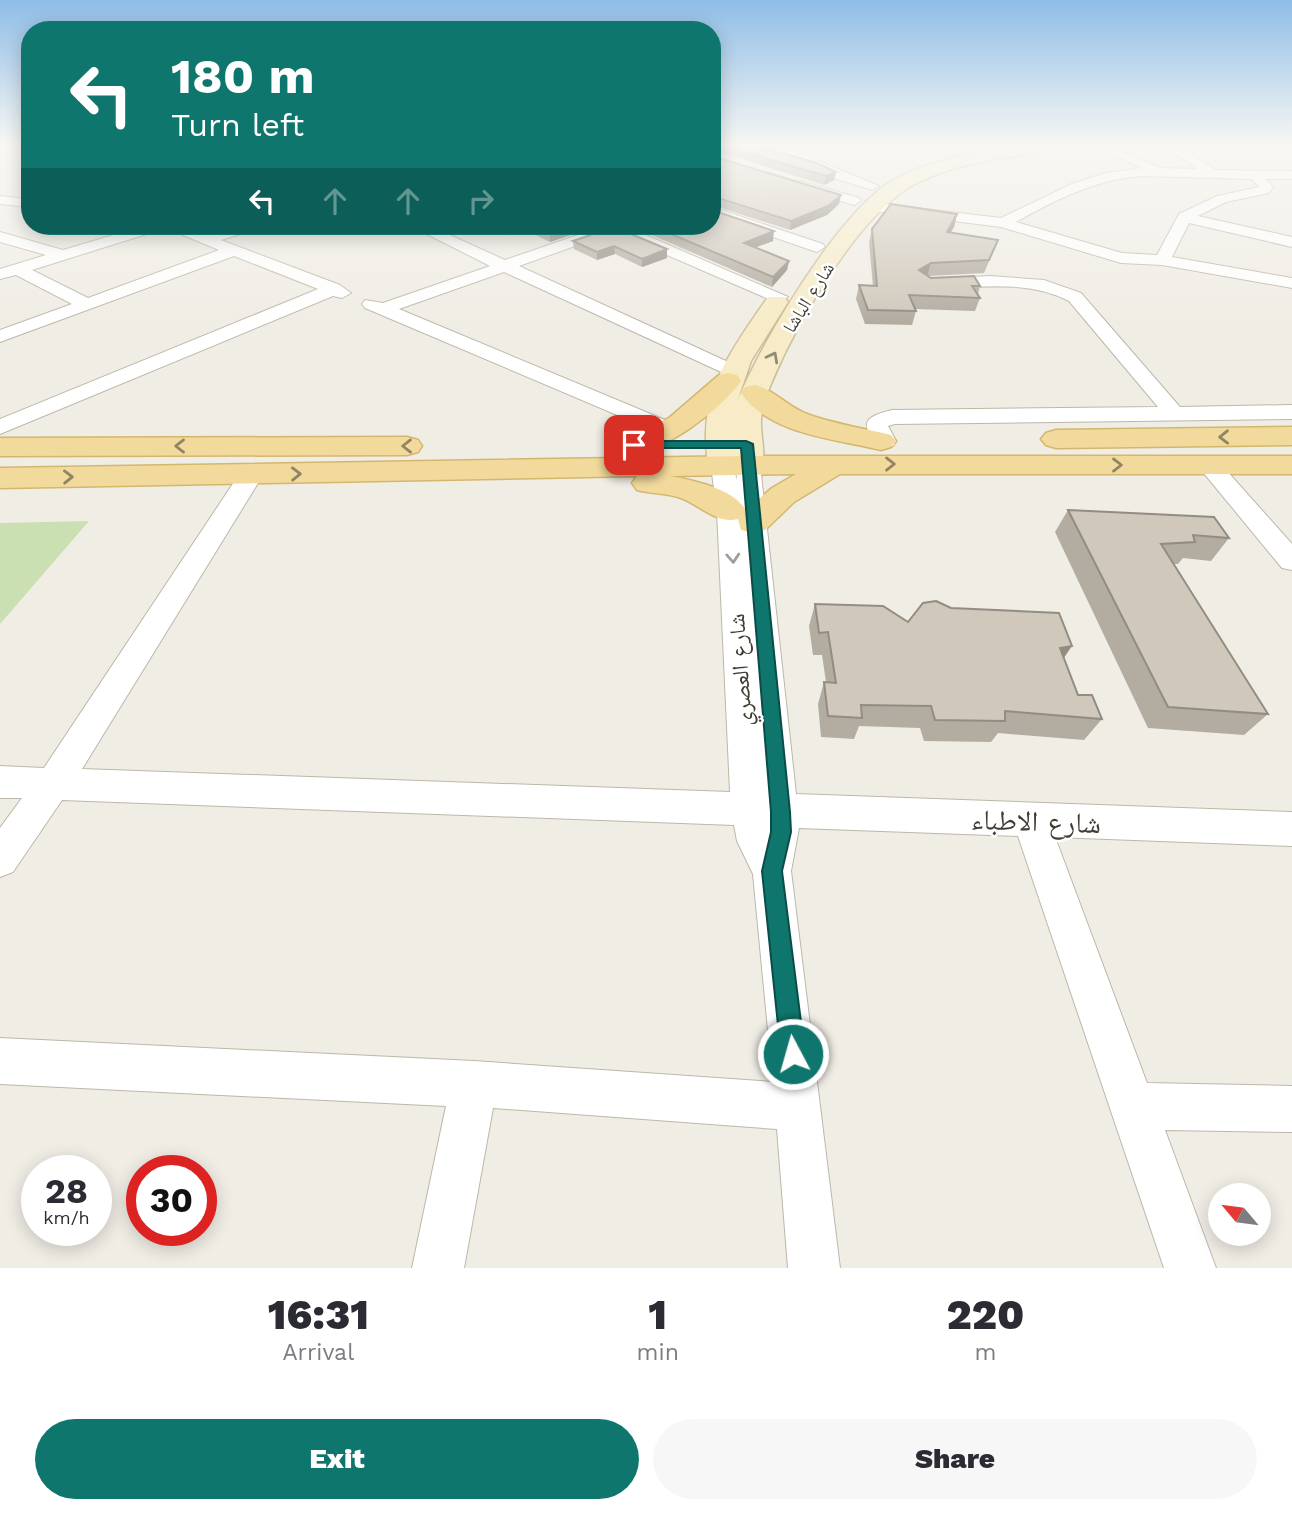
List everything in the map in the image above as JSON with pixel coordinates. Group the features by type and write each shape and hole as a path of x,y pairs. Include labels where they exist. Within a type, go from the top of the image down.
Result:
{"main road":[{"path":"735,455 720,411 730,376 779,297 817,247 860,204"},
{"name":"شارع الباشا","path":"735,455 754,393 806,297 864,204"},
{"path":"634,445 669,430 730,376"},
{"path":"754,393 769,406 792,417 883,441"},
{"path":"0,478 543,469 883,441 1292,436"},
{"path":"6,441 634,445 835,464 1292,465"},
{"path":"543,469 588,481 671,485 704,495 741,517 835,464"}],"street":[{"path":"920,204 1003,223 1121,258 1162,260 1292,284"},
{"path":"1003,223 1039,204"},
{"path":"1162,260 1184,217 1211,204"},
{"path":"721,214 817,247"},
{"path":"1184,217 1292,242"},
{"path":"0,274 130,235"},
{"path":"200,235 369,303 669,430"},
{"path":"209,238 220,235"},
{"path":"436,235 730,376"},
{"path":"369,303 499,266 588,235"},
{"path":"635,235 779,297"},
{"path":"0,237 64,255"},
{"path":"0,336 235,250"},
{"path":"18,269 86,304"},
{"path":"927,284 1026,282 1061,289 1075,297 1174,413"},
{"path":"6,441 64,400 334,289"},
{"path":"883,441 877,423 892,417 1292,412"},
{"name":"شارع العصري","path":"735,455 765,811 781,832 772,871 814,1268"},
{"path":"1210,466 1292,561"},
{"path":"0,859 54,783 251,475"},
{"name":"شارع الاطباء","path":"0,782 1292,829"},
{"path":"1031,821 1190,1268"},
{"path":"0,1061 474,1084 799,1107"},
{"path":"438,1268 474,1084"},
{"path":"1134,1105 1292,1109"}],"green space":[{"path":"89,521 0,624 0,523"}],"building":[{"path":"738,204 830,204 791,221"},
{"path":"892,204 957,214 947,232 998,240 989,260 931,263 919,270 931,278 974,276 980,286 972,286 980,298 909,295 916,311 868,310 859,285 877,286 872,229"},
{"path":"721,213 774,231 744,243 789,261 773,277 673,235 721,235"},
{"path":"591,235 633,235 667,249 642,259 614,246 597,252 573,241"},
{"path":"1068,510 1214,517 1229,538 1193,535 1195,542 1161,544 1268,714 1168,707"},
{"path":"936,601 951,608 1059,613 1072,646 1060,648 1078,695 1092,695 1102,719 1005,711 1005,721 935,720 931,706 861,705 862,718 828,716 824,682 836,683 828,632 819,633 815,604 883,606 908,622 923,603"}],"route":[{"path":"634,445 746,444 780,812 781,832 772,871 793,1054"}]}
